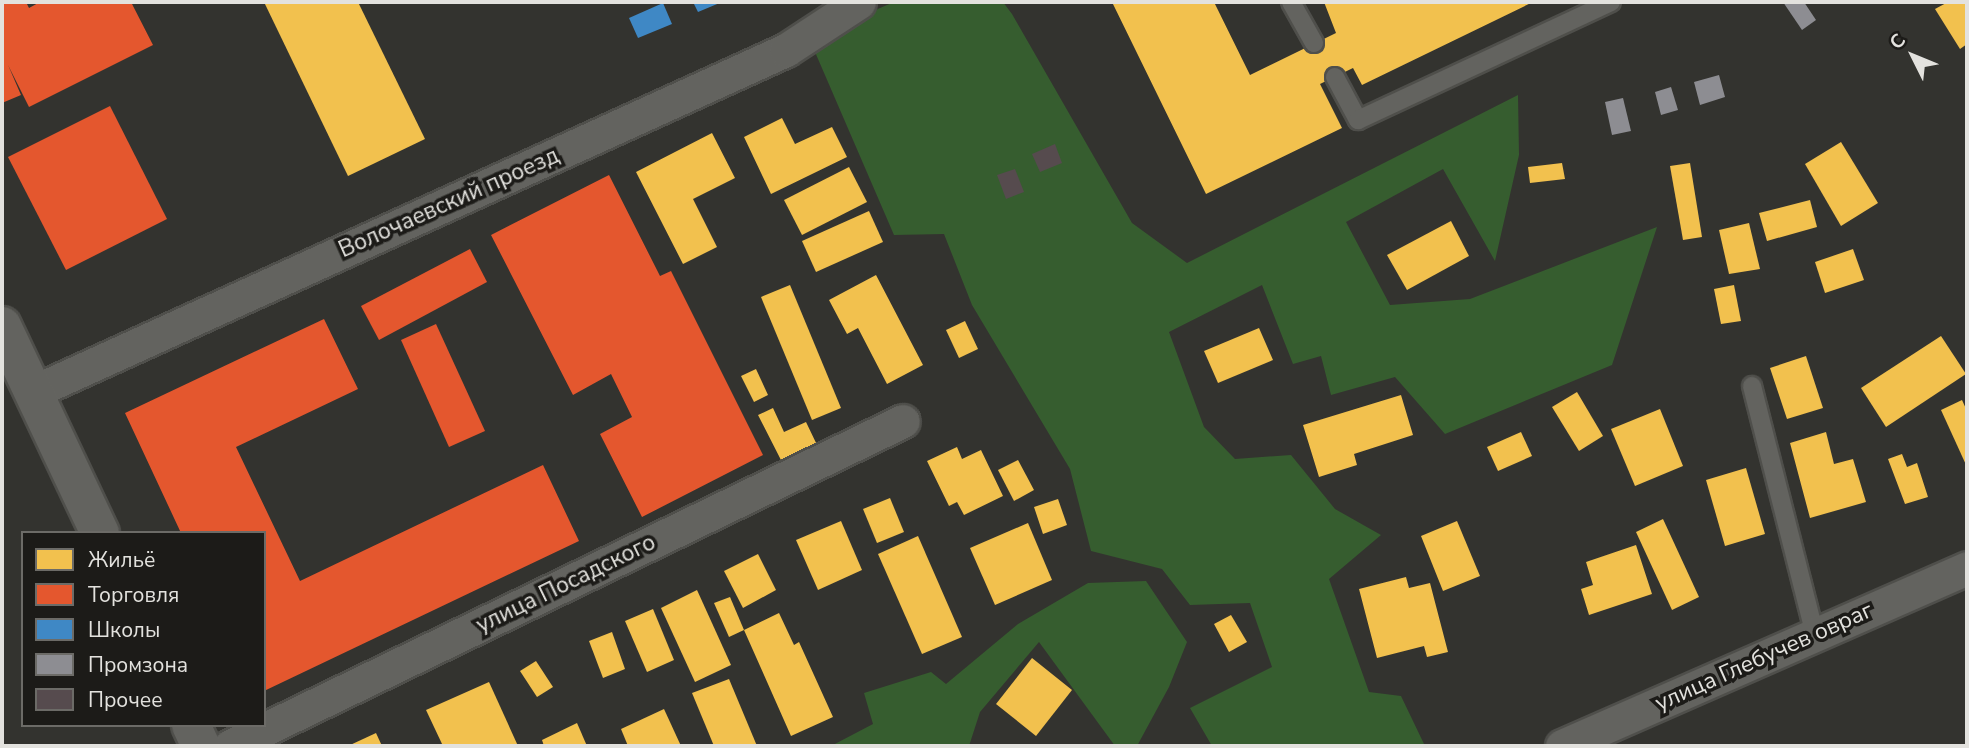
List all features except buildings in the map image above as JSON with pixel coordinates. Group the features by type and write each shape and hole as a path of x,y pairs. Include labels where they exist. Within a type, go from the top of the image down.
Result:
{"street":[{"name":"Волочаевский проезд","path":"33,392 786,50 859,2"},
{"path":"2,326 99,531"},
{"name":"улица Посадского","path":"230,746 903,421"},
{"name":"улица Глебучев овраг","path":"1562,746 1967,568"},
{"path":"192,727 201,746"}],"lane":[{"path":"1292,2 1314,43"},
{"path":"1335,77 1358,120 1611,2"},
{"path":"1752,386 1815,635"}],"green space":[{"path":"894,2 1003,2 1132,223 1187,263 1518,95 1519,155 1495,261 1443,169 1346,222 1390,305 1470,299 1657,227 1612,365 1445,434 1395,377 1331,395 1321,356 1293,364 1262,285 1169,332 1204,427 1235,459 1291,455 1335,509 1381,535 1329,579 1369,692 1401,696 1425,746 1212,746 1190,708 1272,667 1250,603 1190,605 1162,569 1091,551 1070,469 972,305 944,234 894,235 815,52 873,11"},
{"path":"1146,581 1187,642 1169,687 1137,746 1115,746 1039,642 980,712 969,746 831,746 873,724 864,693 931,672 946,684 1018,624 1088,583"}]}
